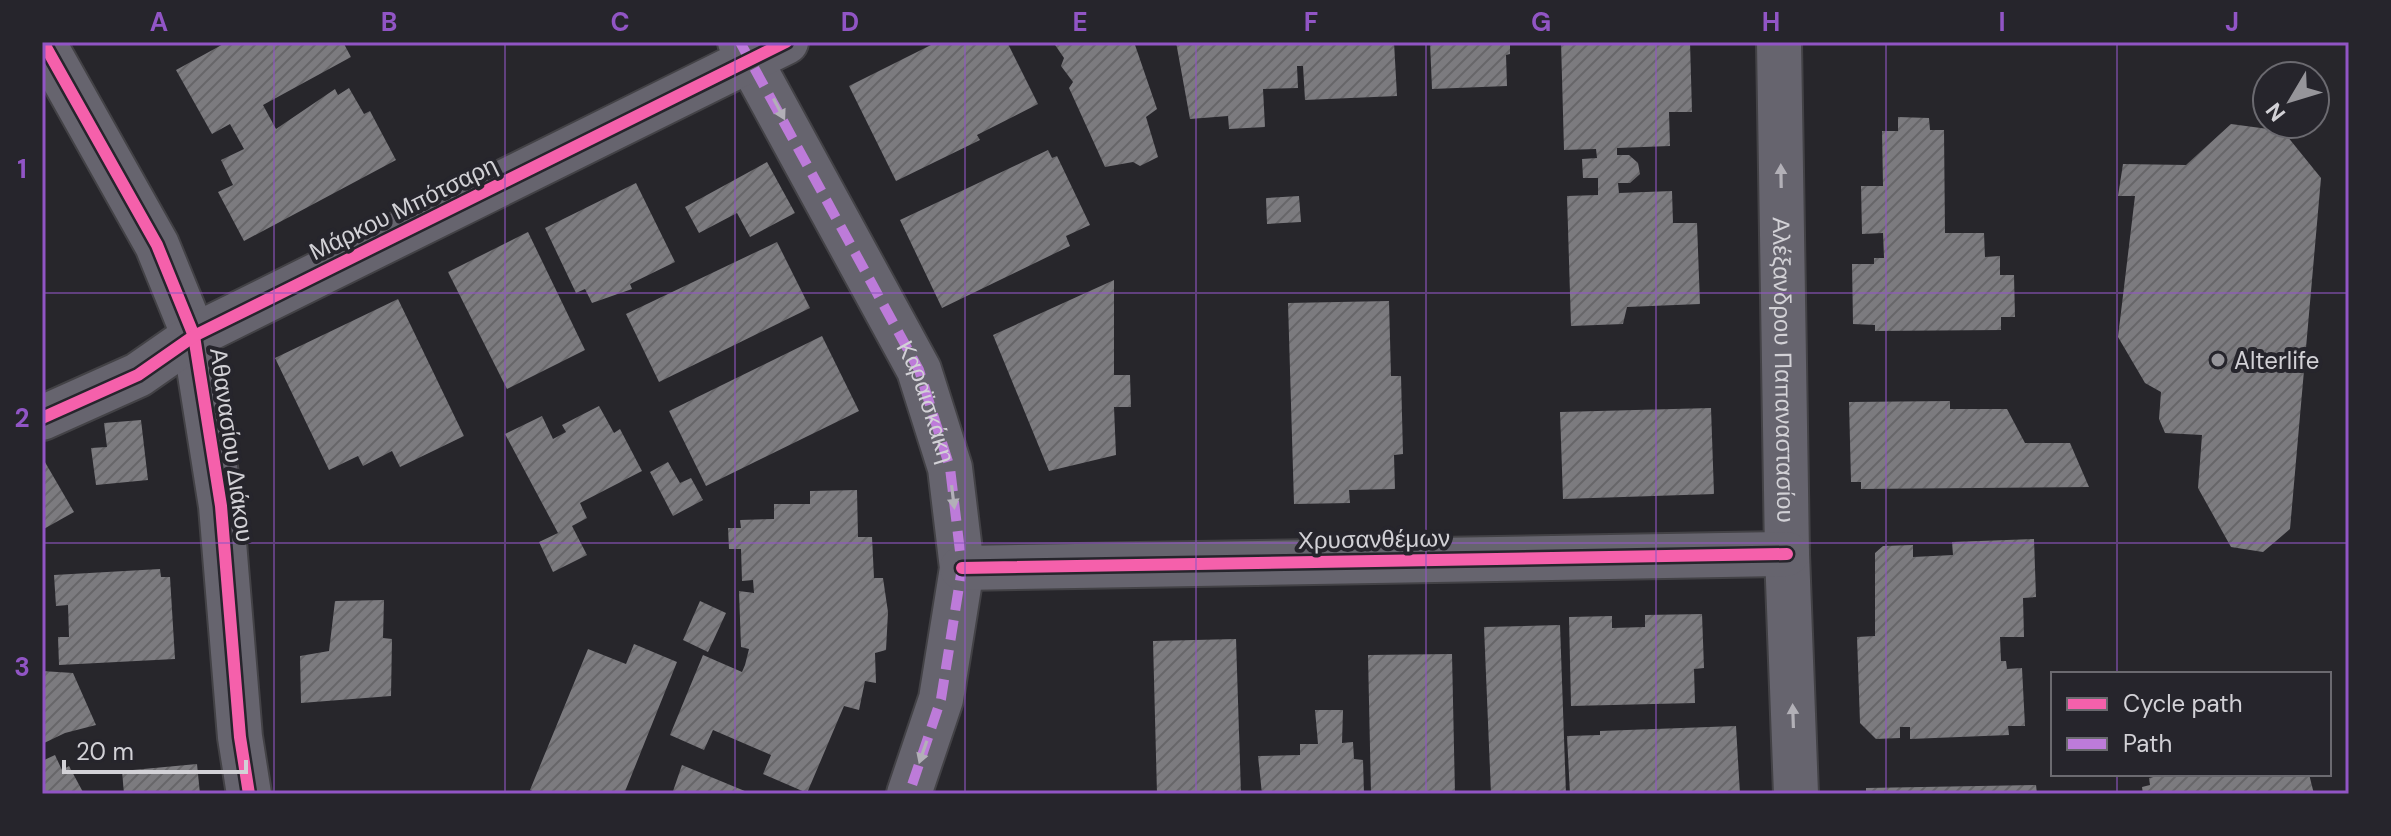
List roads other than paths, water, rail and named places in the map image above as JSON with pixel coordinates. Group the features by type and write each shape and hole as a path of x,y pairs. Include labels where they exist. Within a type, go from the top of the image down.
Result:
{"street":[{"name":"Αθανασίου Διάκου","path":"43,42 157,245 194,336 221,506 240,737 249,794"},
{"name":"Αλέξανδρου Παπαναστασίου","path":"1779,42 1787,554 1796,794"},
{"name":"Μάρκου Μπότσαρη","path":"42,418 138,375 194,336 760,48"},
{"name":"Καραϊσκάκη","path":"760,48 919,370 950,468 962,568 941,699 909,794"},
{"name":"Χρυσανθέμων","path":"962,568 1787,554"}],"place":[{"name":"Alterlife","path":"2218,360"}]}
